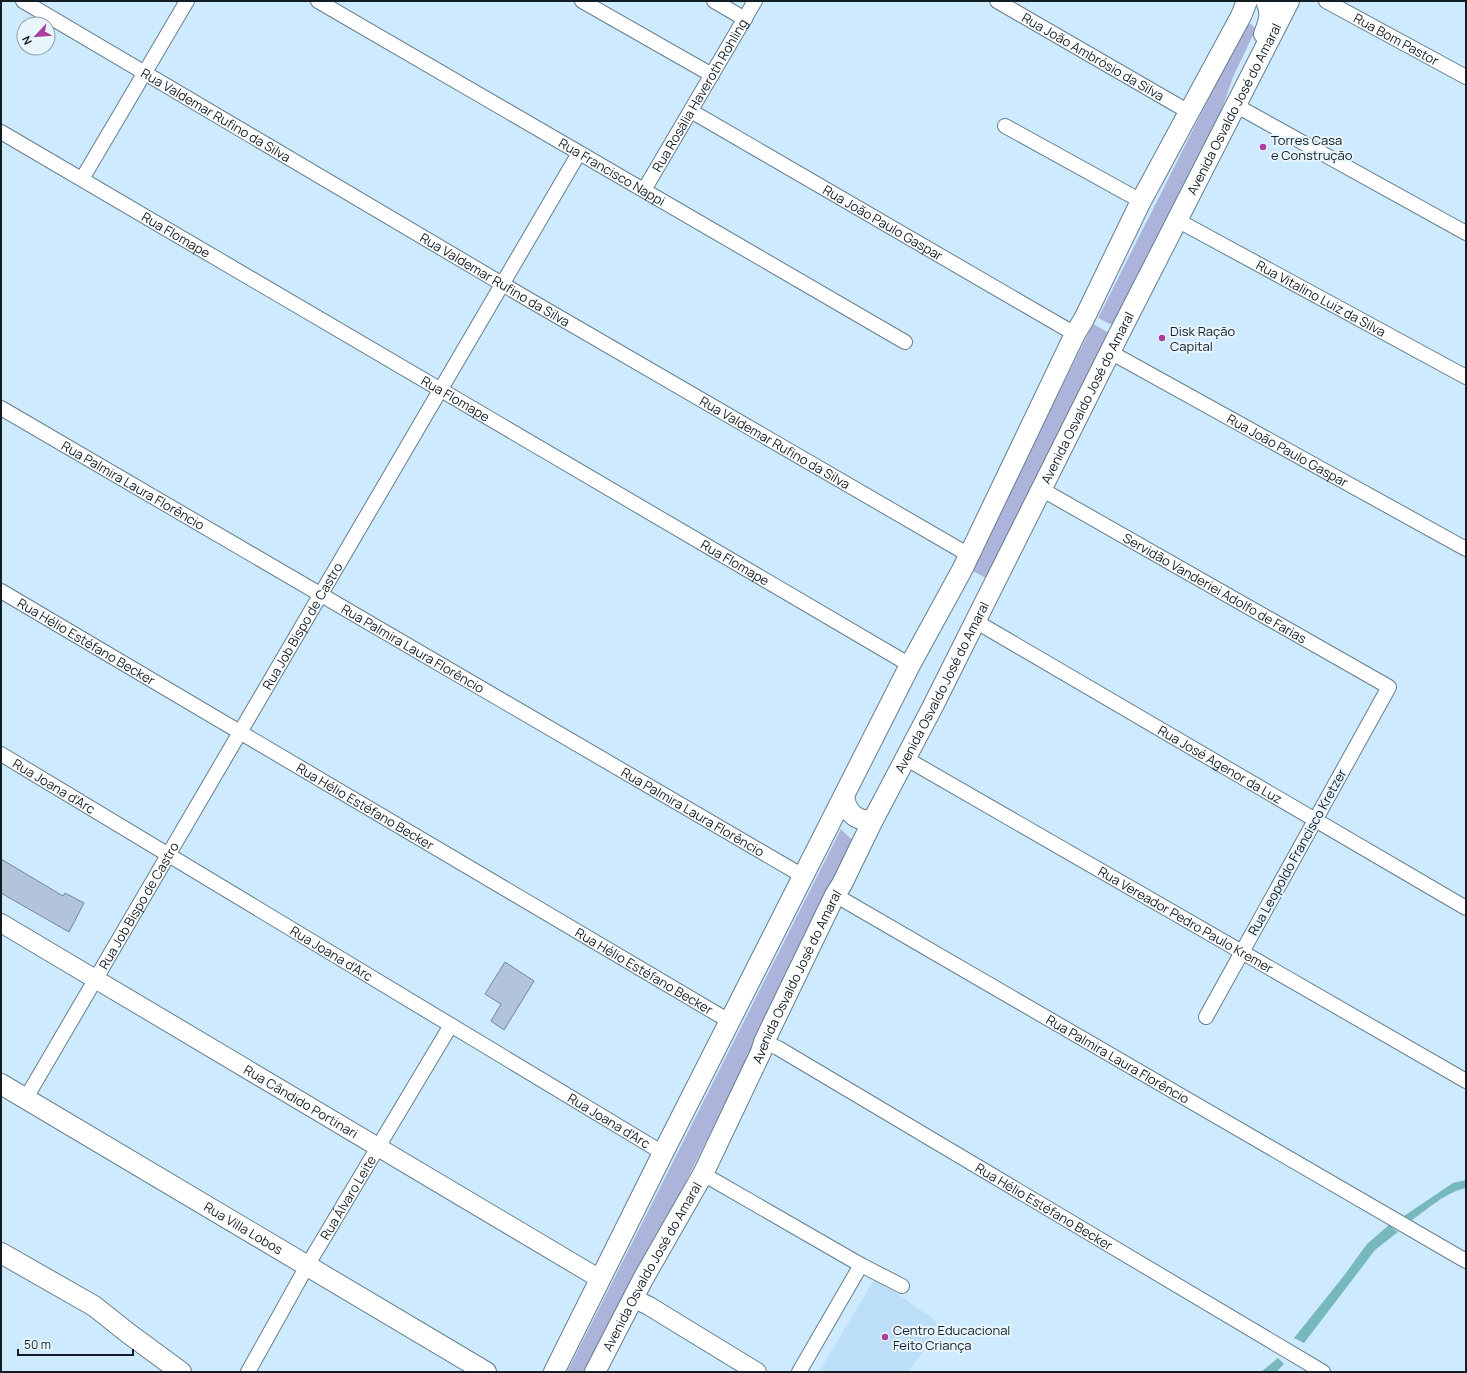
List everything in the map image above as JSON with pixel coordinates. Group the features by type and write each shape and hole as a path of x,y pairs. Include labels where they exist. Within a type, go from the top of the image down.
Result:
{"main road":[{"path":"554,1372 729,1021 910,665 969,555 1141,201 1241,16 1247,1"},
{"path":"1235,104 1246,69 1268,23 1270,14 1266,1"},
{"name":"Avenida Osvaldo José do Amaral","path":"595,1372 633,1298 703,1174 761,1052 764,1042 835,895 842,884 975,621 1040,489 1235,104 1289,1"},
{"path":"844,796 848,810 853,816 866,821 874,820"},
{"name":"Rua Villa Lobos","path":"1,1084 486,1372"},
{"path":"1,1253 94,1306 181,1372"}],"street":[{"name":"Rua Valdemar Rufino da Silva","path":"23,1 502,284 969,555"},
{"path":"82,179 187,1"},
{"name":"Rua Francisco Nappi","path":"318,1 905,342"},
{"path":"582,1 712,75"},
{"path":"714,1 745,19"},
{"name":"Rua Rosália Haveroth Rohling","path":"644,190 756,1"},
{"name":"Rua João Ambrósio da Silva","path":"997,1 1189,112"},
{"name":"Rua Bom Pastor","path":"1326,1 1466,77"},
{"path":"1235,104 1466,232"},
{"name":"Rua João Paulo Gaspar","path":"691,111 1076,334"},
{"path":"1005,126 1141,201"},
{"name":"Rua Flomape","path":"1,132 910,665"},
{"name":"Rua Job Bispo de Castro","path":"26,1098 579,153"},
{"name":"Rua Vitalino Luiz da Silva","path":"1177,220 1466,377"},
{"name":"Rua João Paulo Gaspar","path":"1110,352 1466,549"},
{"name":"Rua Palmira Laura Florêncio","path":"1,408 803,876"},
{"name":"Servidão Vanderiei Adolfo de Farias","path":"1040,489 1388,687"},
{"name":"Rua Hélio Estéfano Becker","path":"1,591 729,1021"},
{"name":"Rua José Agenor da Luz","path":"975,621 1466,908"},
{"name":"Rua Leopoldo Francisco Kretzer","path":"1206,1016 1388,687"},
{"name":"Rua Joana d'Arc","path":"1,754 663,1153"},
{"name":"Rua Vereador Pedro Paulo Kremer","path":"905,758 1466,1081"},
{"name":"Rua Palmira Laura Florêncio","path":"835,895 1466,1261"},
{"name":"Rua Cândido Portinari","path":"1,923 600,1279"},
{"name":"Rua Álvaro Leite","path":"248,1372 307,1266 451,1025"},
{"name":"Rua Hélio Estéfano Becker","path":"764,1042 806,1065 1323,1372"},
{"path":"703,1174 861,1265 902,1286"},
{"path":"799,1372 861,1265"},
{"path":"633,1298 649,1306 758,1372"}],"shaded area":[{"path":"1251,24 1256,29 1233,77 1214,132 1114,326 1098,318 1246,25"},
{"path":"1093,324 1111,334 988,579 971,570"},
{"path":"841,829 857,842 590,1372 567,1372"},
{"path":"1466,1180 1466,1188 1444,1197 1412,1220 1404,1216 1453,1183"},
{"path":"1389,1225 1398,1232 1375,1250 1304,1343 1294,1338 1343,1277 1367,1244"},
{"name":"Centro Educacional Feito Criança","path":"875,1278 937,1322 923,1352 907,1372 819,1372"},
{"path":"1278,1358 1284,1364 1276,1372 1261,1372"}],"building":[{"path":"1,859 63,896 65,893 84,903 69,932 1,893"},
{"path":"505,962 534,981 504,1030 491,1021 501,1004 485,994"}],"place":[{"name":"Torres Casa e Construção","path":"1263,147"},
{"name":"Disk Ração Capital","path":"1162,338"},
{"name":"Centro Educacional Feito Criança","path":"885,1337"}]}
